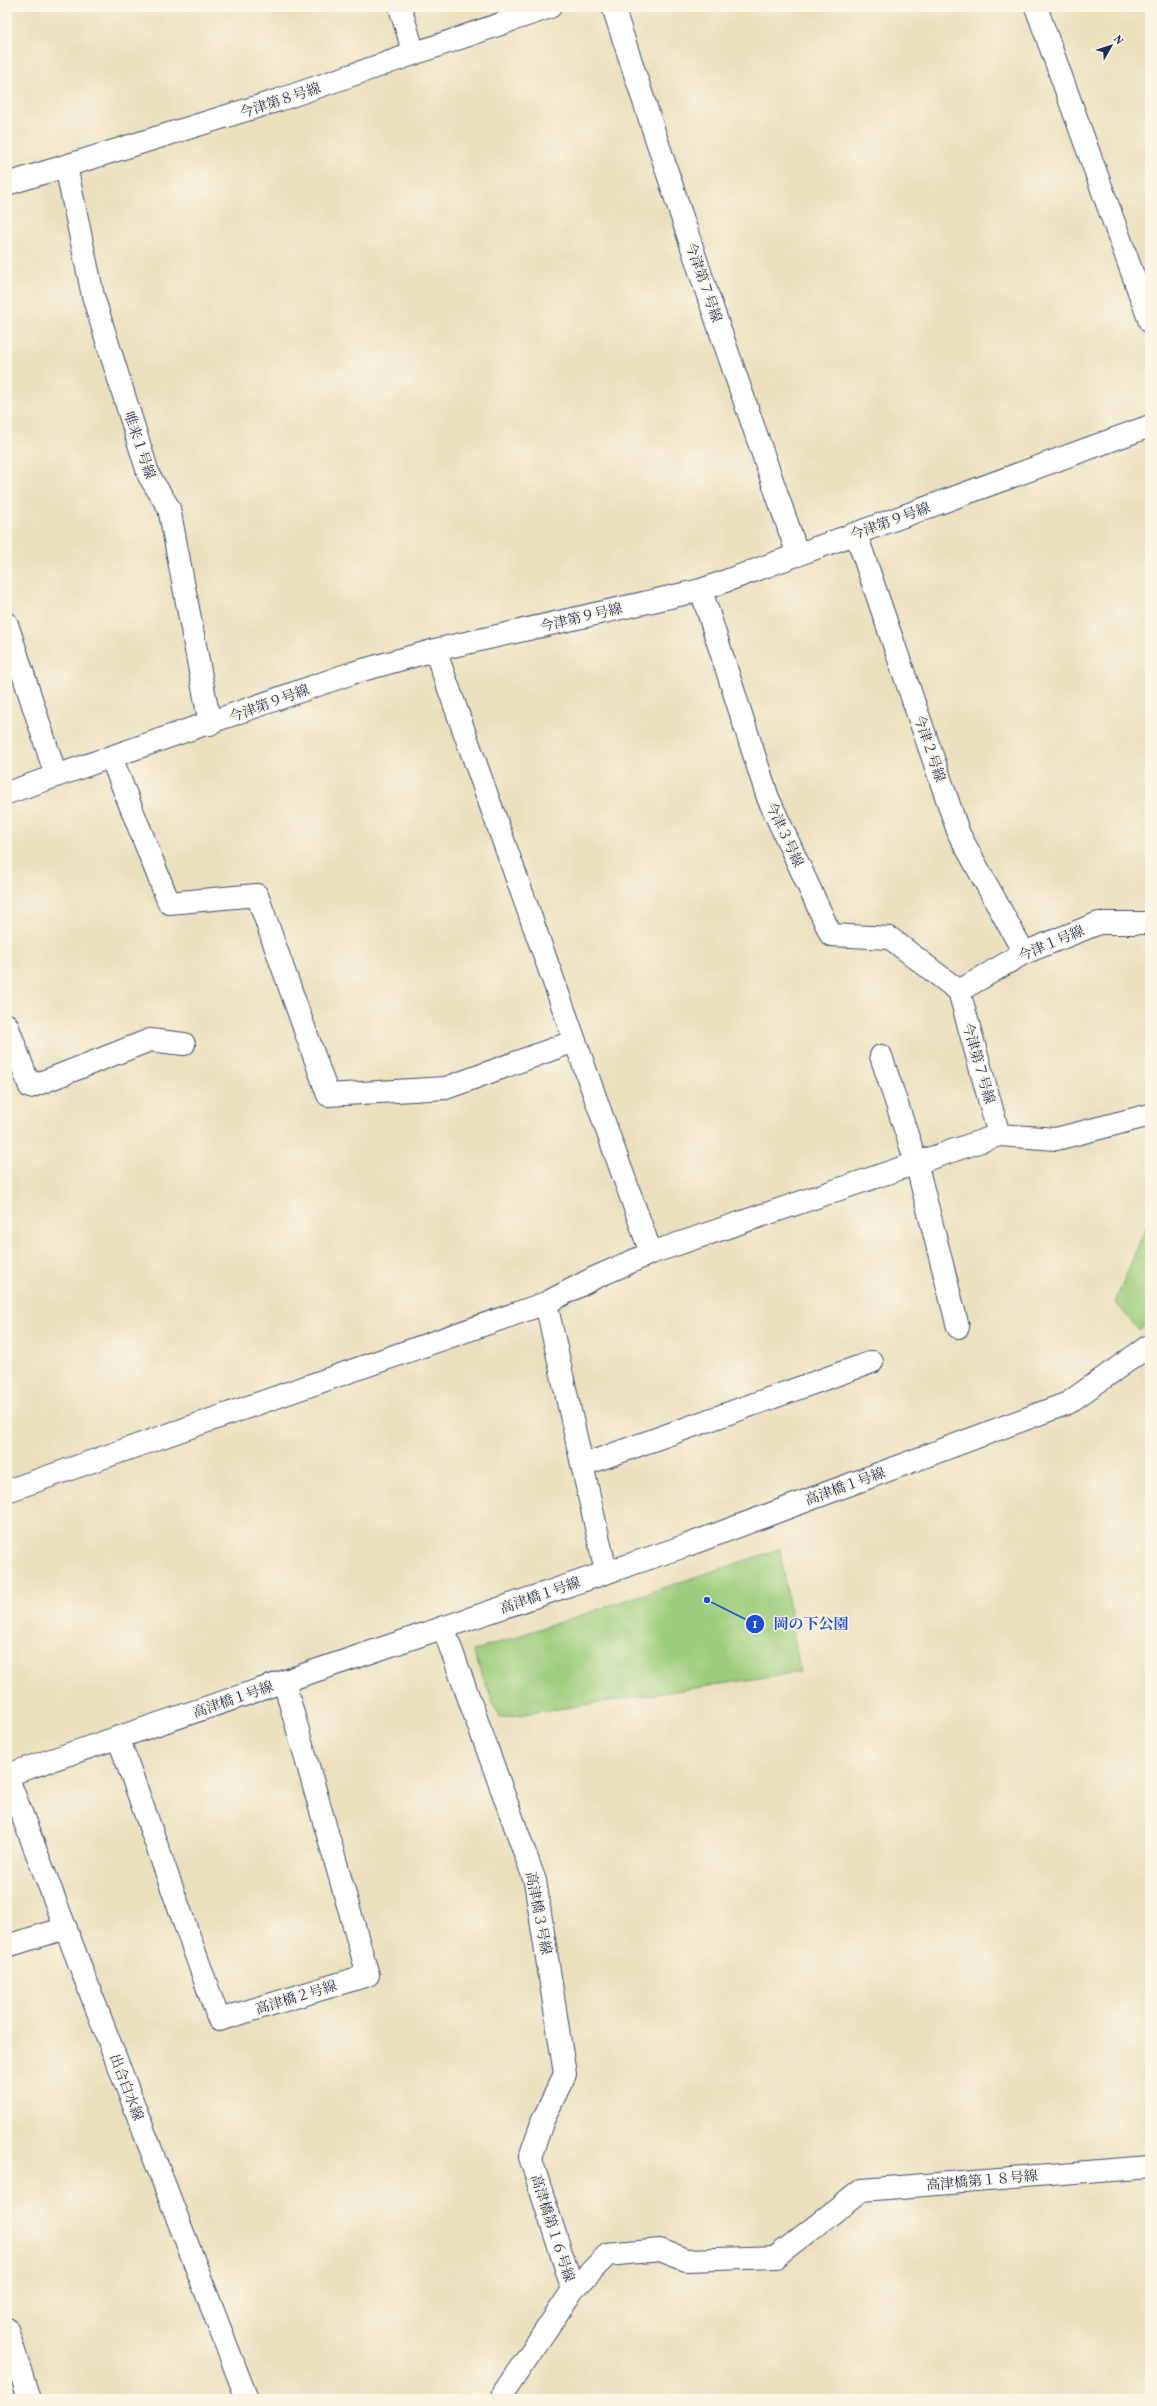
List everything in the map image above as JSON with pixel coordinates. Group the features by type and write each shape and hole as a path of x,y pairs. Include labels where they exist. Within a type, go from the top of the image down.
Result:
{"street":[{"path":"400,7 414,54"},
{"name":"今津第８号線","path":"7,184 279,100 550,7"},
{"name":"今津第７号線","path":"614,7 705,288 798,555"},
{"path":"1036,7 1150,322"},
{"name":"唯来１号線","path":"66,166 92,296 149,476 169,508 210,724"},
{"name":"今津第９号線","path":"7,793 210,724 352,673 435,650 701,590 1150,426"},
{"name":"今津２号線","path":"856,534 959,834 1024,953"},
{"name":"今津３号線","path":"701,590 768,798 831,935 890,938 959,991"},
{"path":"7,624 56,776"},
{"path":"435,650 651,1253"},
{"path":"111,758 168,903 257,895 328,1094 446,1088 575,1041"},
{"name":"今津１号線","path":"959,991 1024,953 1099,923 1150,923"},
{"name":"今津第７号線","path":"959,991 999,1135"},
{"path":"7,1025 30,1087 150,1040 184,1044"},
{"path":"881,1056 916,1162 958,1327"},
{"path":"7,1491 546,1303 594,1278 651,1253 916,1162 999,1135 1056,1139 1150,1115"},
{"path":"546,1303 606,1572"},
{"name":"高津橋１号線","path":"7,1775 685,1546 1068,1403 1150,1345"},
{"path":"583,1465 872,1362"},
{"name":"高津橋３号線","path":"443,1627 535,1881 565,2074 543,2120 530,2157"},
{"name":"高津橋２号線","path":"118,1737 219,2020 368,1975 284,1682"},
{"name":"出合白水線","path":"7,1775 247,2399"},
{"path":"7,1946 66,1928"},
{"name":"高津橋第１６号線","path":"504,2399 504,2392 573,2290 530,2157"},
{"name":"高津橋第１８号線","path":"573,2290 607,2254 660,2250 686,2260 776,2257 862,2190 1150,2167"},
{"path":"7,2329 29,2399"}],"green space":[{"path":"1150,1217 1150,1321 1139,1330 1115,1302"},
{"path":"780,1549 800,1672 499,1718 473,1651"}],"place":[{"name":"岡の下公園","path":"707,1600"}]}
